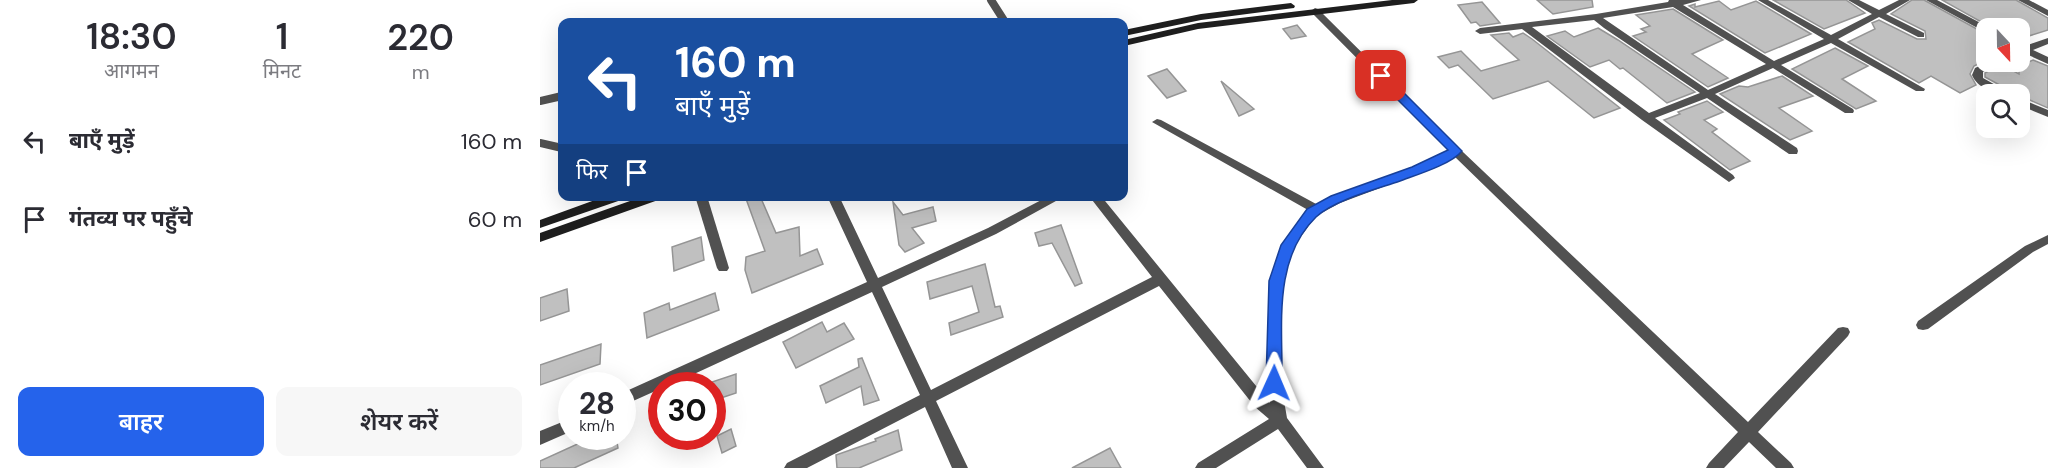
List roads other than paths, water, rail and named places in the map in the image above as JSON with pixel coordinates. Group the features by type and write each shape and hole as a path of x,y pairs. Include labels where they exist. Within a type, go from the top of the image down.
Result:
{"main road":[{"path":"1128,32 1232,13 1356,0"},
{"path":"1128,42 1198,26 1414,0"},
{"path":"540,224 606,201"},
{"path":"540,238 643,201"}],"street":[{"path":"1480,31 1596,17 1672,2 1697,0"},
{"path":"1762,0 1920,88"},
{"path":"1852,0 1921,35"},
{"path":"1646,118 1831,39 1906,0"},
{"path":"1930,0 1976,24"},
{"path":"2022,0 2048,13"},
{"path":"1672,2 1849,111"},
{"path":"1315,11 1456,151 1786,468"},
{"path":"1596,17 1793,151"},
{"path":"1524,26 1730,178"},
{"path":"2030,46 2048,41"},
{"path":"2030,53 2048,62"},
{"path":"1978,72 1979,80 1986,84"},
{"path":"2030,106 2048,114"},
{"path":"1157,122 1318,210"},
{"path":"1280,420 1274,383 1276,281 1288,245 1312,213 1336,200 1416,170 1456,151"},
{"path":"703,201 723,268"},
{"path":"835,201 960,468"},
{"path":"636,394 875,285 1050,201"},
{"path":"1099,201 1260,403 1280,420 1316,468"},
{"path":"1923,325 2029,249 2048,239"},
{"path":"792,468 1160,279"},
{"path":"1714,468 1843,332"},
{"path":"1203,468 1280,420"},
{"path":"540,438 558,430"}],"lane":[{"path":"991,0 1002,18"},
{"path":"540,101 558,97"},
{"path":"540,143 558,147"}]}
